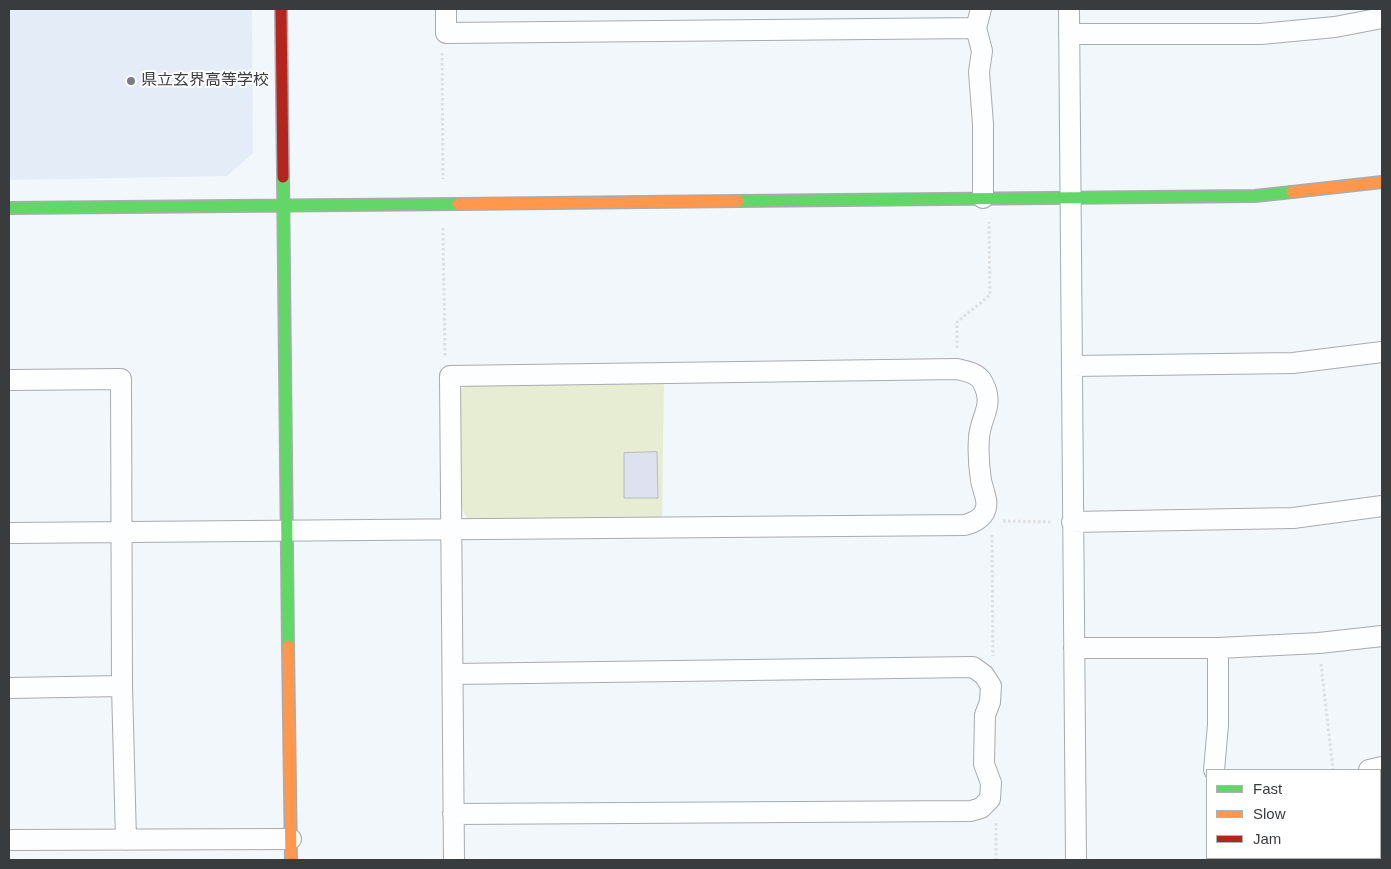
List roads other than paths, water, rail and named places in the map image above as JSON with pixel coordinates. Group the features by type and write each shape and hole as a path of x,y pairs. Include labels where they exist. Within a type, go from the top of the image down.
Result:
{"street":[{"path":"282,9 291,860"},
{"path":"446,9 446,33 978,18 982,51 979,72 983,124 983,198"},
{"path":"1069,9 1076,860"},
{"path":"1069,34 1261,34 1336,27 1382,18"},
{"path":"9,208 1256,196 1382,182"},
{"path":"1073,366 1292,363 1382,352"},
{"path":"9,533 122,531 450,529 965,525 988,518 987,501 981,480 979,436 988,404 987,393 982,380 973,373 957,369 450,376 450,529 454,860"},
{"path":"9,380 121,379 122,686 126,840"},
{"path":"1072,522 1293,518 1382,506"},
{"path":"1074,648 1218,648 1319,643 1382,636"},
{"path":"1214,769 1218,725 1218,648"},
{"path":"453,674 973,667 984,675 991,686 990,702 985,715 984,764 991,783 990,800 981,808 972,811 453,814"},
{"path":"9,688 122,686"},
{"path":"9,840 291,839"}],"place":[{"name":"県立玄界高等学校","path":"131,81"}]}
